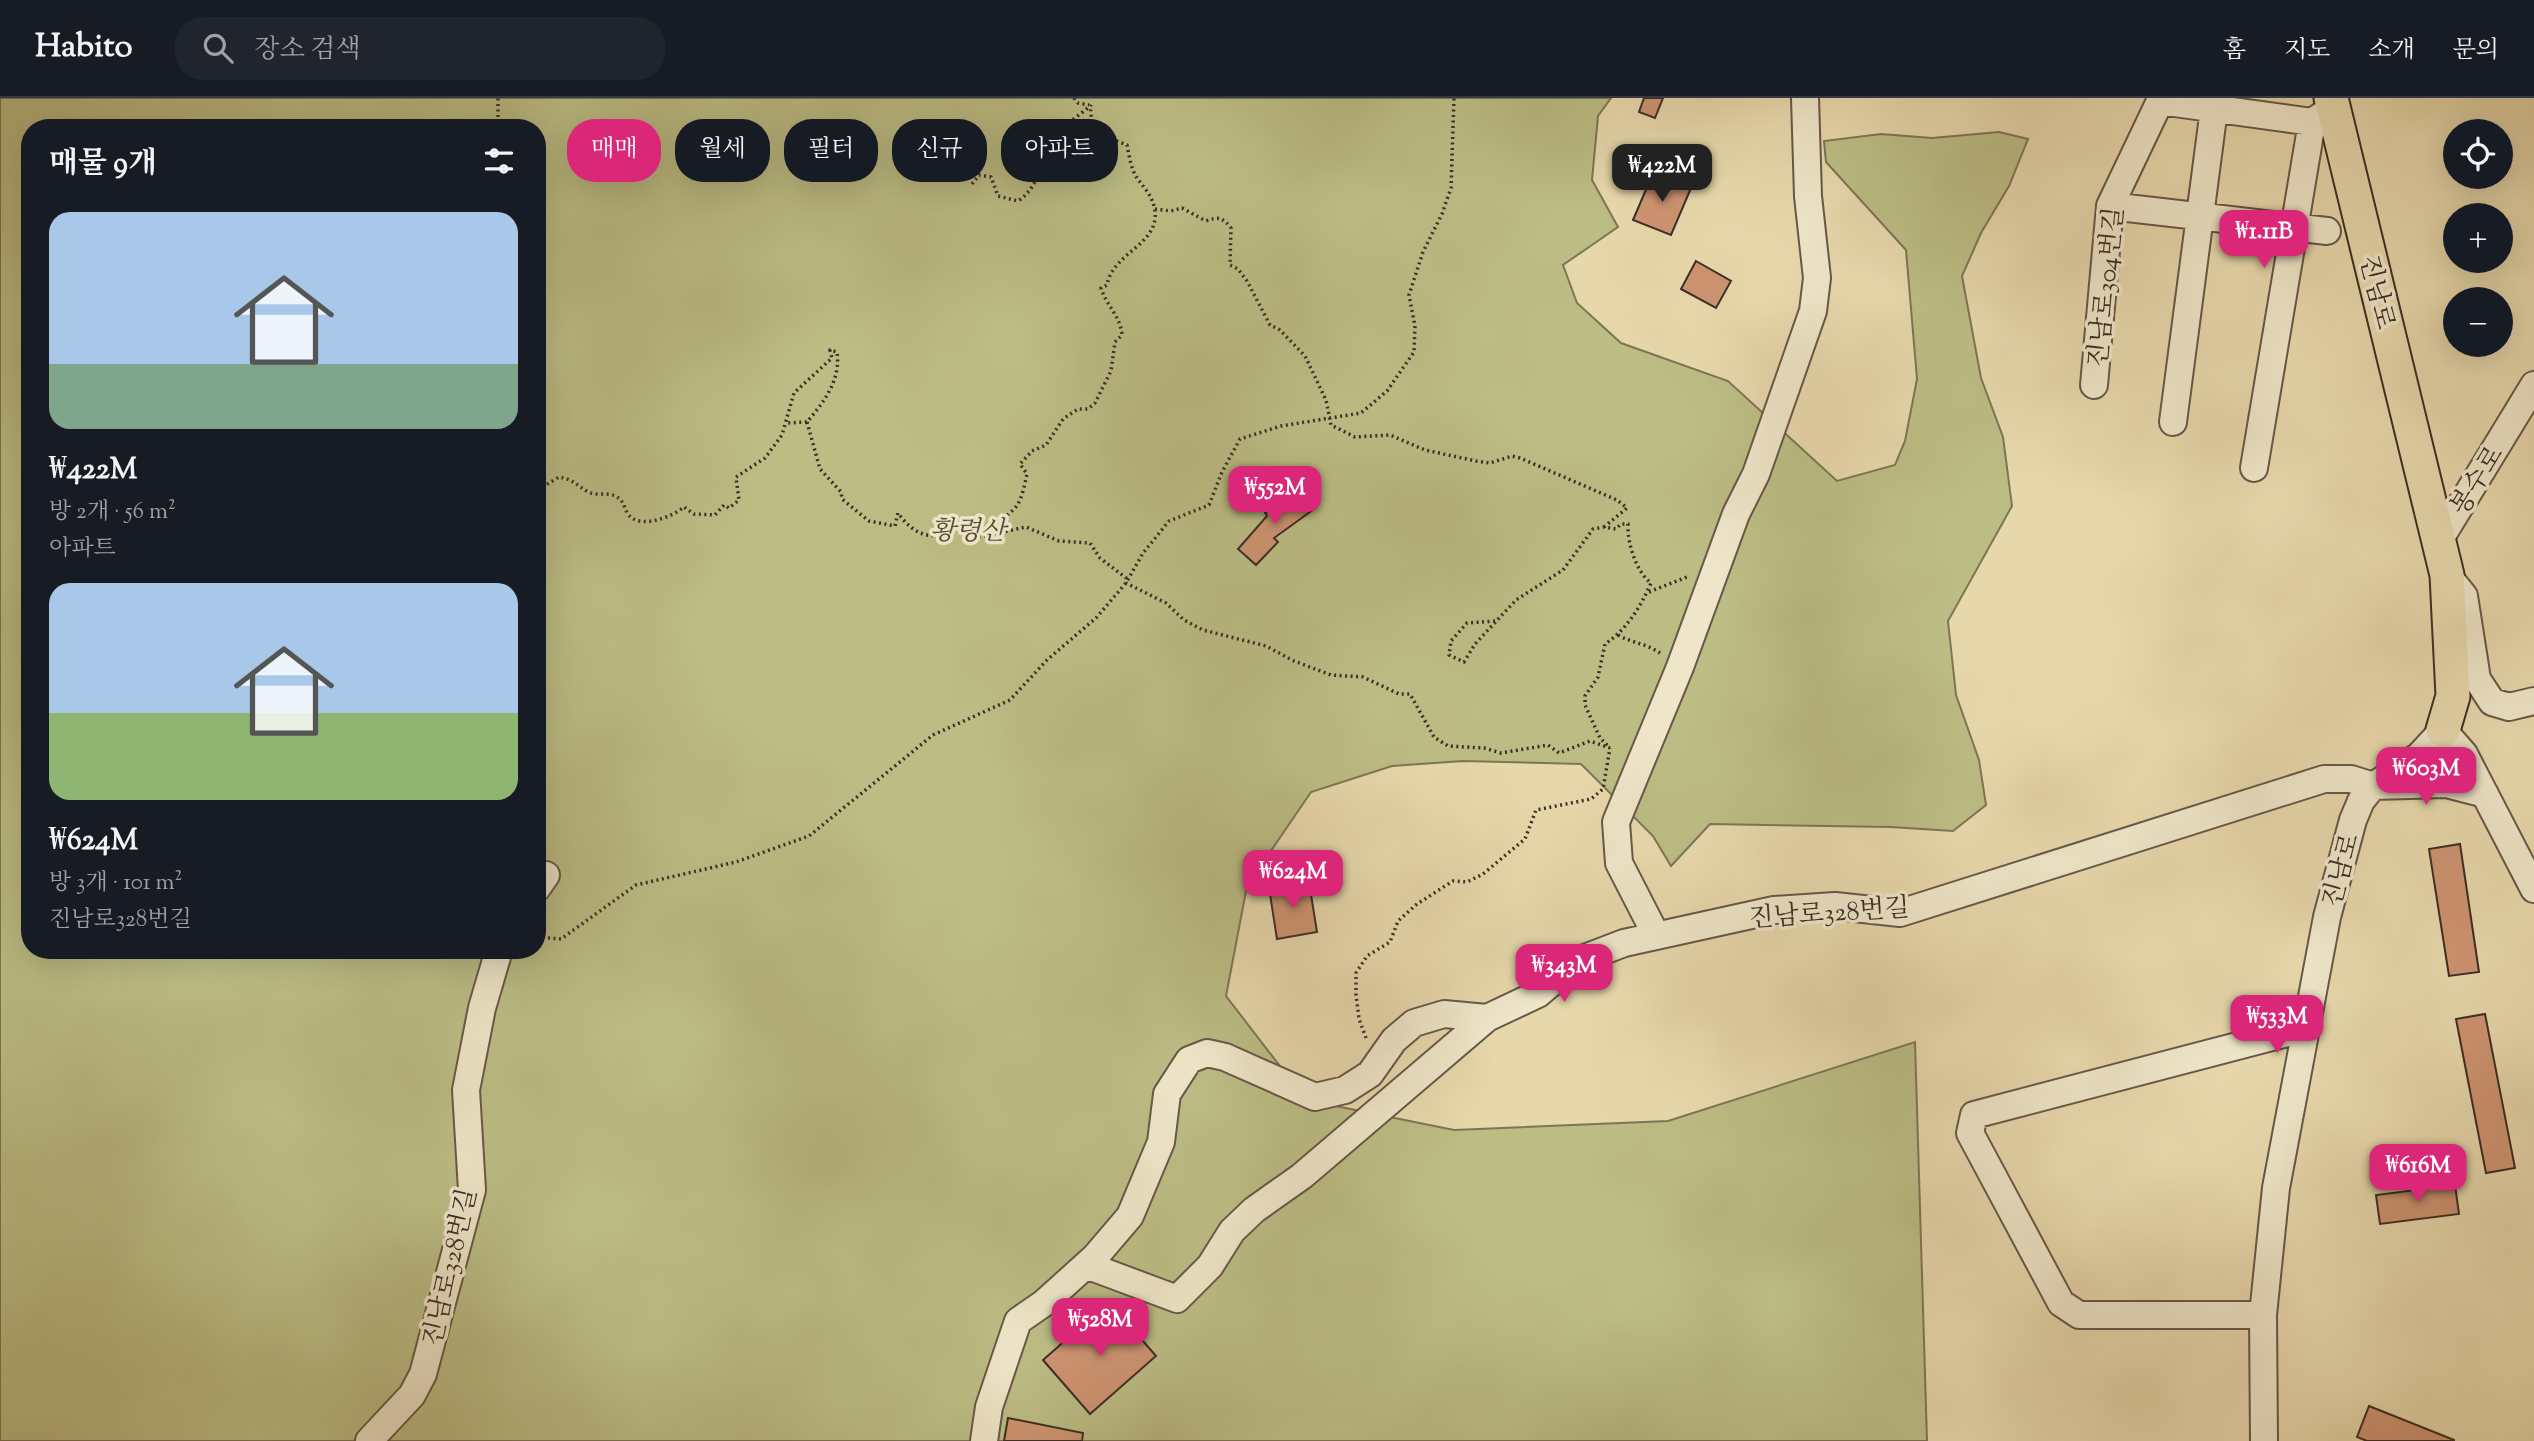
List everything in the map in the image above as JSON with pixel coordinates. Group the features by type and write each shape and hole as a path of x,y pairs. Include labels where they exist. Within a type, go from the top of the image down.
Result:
{"main road":[{"name":"진남로","path":"2325,110 2440,539 2447,575 2453,696 2443,730"}],"street":[{"path":"1656,936 1619,863 1616,822 1680,667 1735,514 1756,474 1813,311 1817,278 1808,196 1805,98"},
{"name":"진남로304번길","path":"2094,385 2110,206 2160,101 2214,109 2325,110"},
{"path":"2173,422 2197,216 2214,109"},
{"path":"2254,468 2295,226 2325,110"},
{"path":"2110,206 2328,231"},
{"name":"봉수로","path":"2440,539 2534,385"},
{"path":"2447,575 2465,596 2477,679 2492,702 2509,707 2534,701"},
{"path":"2443,730 2464,754 2534,889"},
{"name":"진남로","path":"2264,1441 2263,1315 2276,1188 2327,917 2353,820 2373,786 2419,756 2443,730"},
{"name":"진남로328번길","path":"1086,1265 1177,1299 1210,1266 1232,1231 1254,1210 1302,1176 1487,1018 1538,994 1577,961 1624,943 1774,910 1836,906 1900,913 2324,779 2351,779 2373,786 2446,784 2484,794"},
{"name":"진남로328번길","path":"369,1441 412,1395 424,1374 472,1191 466,1090 482,1009 496,959"},
{"path":"984,1441 989,1407 1018,1321 1044,1303 1086,1265 1130,1216 1161,1142 1167,1094 1189,1060 1207,1053 1225,1057 1315,1097 1345,1090 1370,1074 1394,1040 1414,1023 1444,1014 1487,1018"},
{"path":"2263,1315 2079,1315 2061,1303 1970,1133 1974,1115 2306,1028"}],"path":[{"path":"498,98 498,119"},
{"path":"1074,98 1078,103 1091,105"},
{"path":"546,938 562,939 636,885 736,862 809,836 933,735 1010,700 1047,660 1096,618 1126,583 1143,553 1169,521 1209,505 1222,472 1240,439 1281,426 1361,413 1387,391 1415,352 1415,326 1409,295 1423,252 1442,214 1451,188 1454,98"},
{"path":"972,184 979,175 991,177 998,196 1018,201 1027,195 1040,174 1056,134 1091,105"},
{"path":"1001,531 1008,512 1018,505 1024,486 1027,474 1020,464 1032,451 1046,446 1063,419 1078,409 1088,409 1096,403 1104,389 1111,371 1115,342 1122,335 1121,323 1110,309 1101,288 1107,285 1119,262 1128,252 1141,246 1156,226 1155,209 1146,186 1136,177 1127,145 1106,138 1096,129 1089,118 1091,105"},
{"path":"1155,209 1171,211 1182,208 1206,221 1217,217 1224,219 1231,228 1230,265 1238,269 1247,281 1269,325 1280,330 1305,356 1326,400 1331,425 1355,437 1390,435 1425,450 1476,461 1490,463 1512,456 1520,458 1617,500 1627,508 1604,527"},
{"path":"546,485 559,477 574,480 588,492 617,497 636,521 675,515 684,507 694,514 715,515 724,505 729,508 739,500 736,477 765,458 786,423 794,393 832,358 830,350 837,352 839,363 830,395 807,422 786,423"},
{"path":"807,422 820,468 841,492 842,499 869,521 895,526 898,513 911,531 930,538 942,537 956,529 979,537 1026,527 1059,541 1090,543 1100,558 1126,578 1126,583"},
{"path":"1494,621 1467,623 1451,641 1449,655 1464,662 1494,621 1516,600 1563,570 1593,529 1616,529 1621,524 1628,524 1627,540 1644,578 1651,583 1630,622 1605,644 1598,677 1585,696 1585,705 1600,737 1610,748"},
{"path":"1647,593 1688,577 1716,573"},
{"path":"1126,583 1166,603 1184,620 1203,630 1266,646 1331,675 1363,677 1399,694 1409,694 1434,737 1448,746 1484,748 1500,753 1548,745 1559,753 1590,741 1610,748"},
{"path":"1618,635 1628,640 1643,642 1680,667"},
{"path":"1370,1074 1368,1043 1359,1019 1356,995 1356,974 1367,956 1390,942 1398,921 1417,904 1454,881 1467,882 1483,874 1525,839 1536,810 1591,799 1602,789 1610,748"}],"green space":[{"name":"황령산","path":"0,98 1611,98 1598,116 1592,180 1618,227 1563,265 1577,303 1621,343 1728,381 1837,481 1895,465 1905,441 1917,379 1906,250 1826,162 1824,141 1881,134 1932,138 1999,132 2028,139 2009,186 1981,233 1962,276 1981,378 2003,437 2012,506 1948,621 1956,695 1979,760 1986,805 1953,831 1891,827 1710,824 1671,866 1653,836 1581,764 1463,761 1392,766 1311,792 1247,886 1226,996 1306,1100 1454,1130 1668,1121 1915,1042 1927,1441 0,1441"}],"building":[{"path":"1644,98 1663,98 1655,118 1639,112"},
{"path":"1653,173 1691,188 1671,235 1633,220"},
{"path":"1696,261 1731,281 1716,308 1681,289"},
{"path":"1299,489 1314,509 1274,538 1278,542 1256,565 1238,549 1267,516 1265,513"},
{"path":"2460,844 2479,972 2449,976 2429,849"},
{"path":"1309,882 1317,932 1277,939 1269,888"},
{"path":"2485,1014 2515,1168 2486,1173 2456,1019"},
{"path":"2455,1185 2459,1214 2380,1224 2376,1195"},
{"path":"1109,1302 1156,1356 1090,1414 1043,1360"},
{"path":"2369,1406 2454,1441 2367,1441 2357,1437"},
{"path":"1008,1418 1083,1433 1082,1441 1004,1441"}]}
